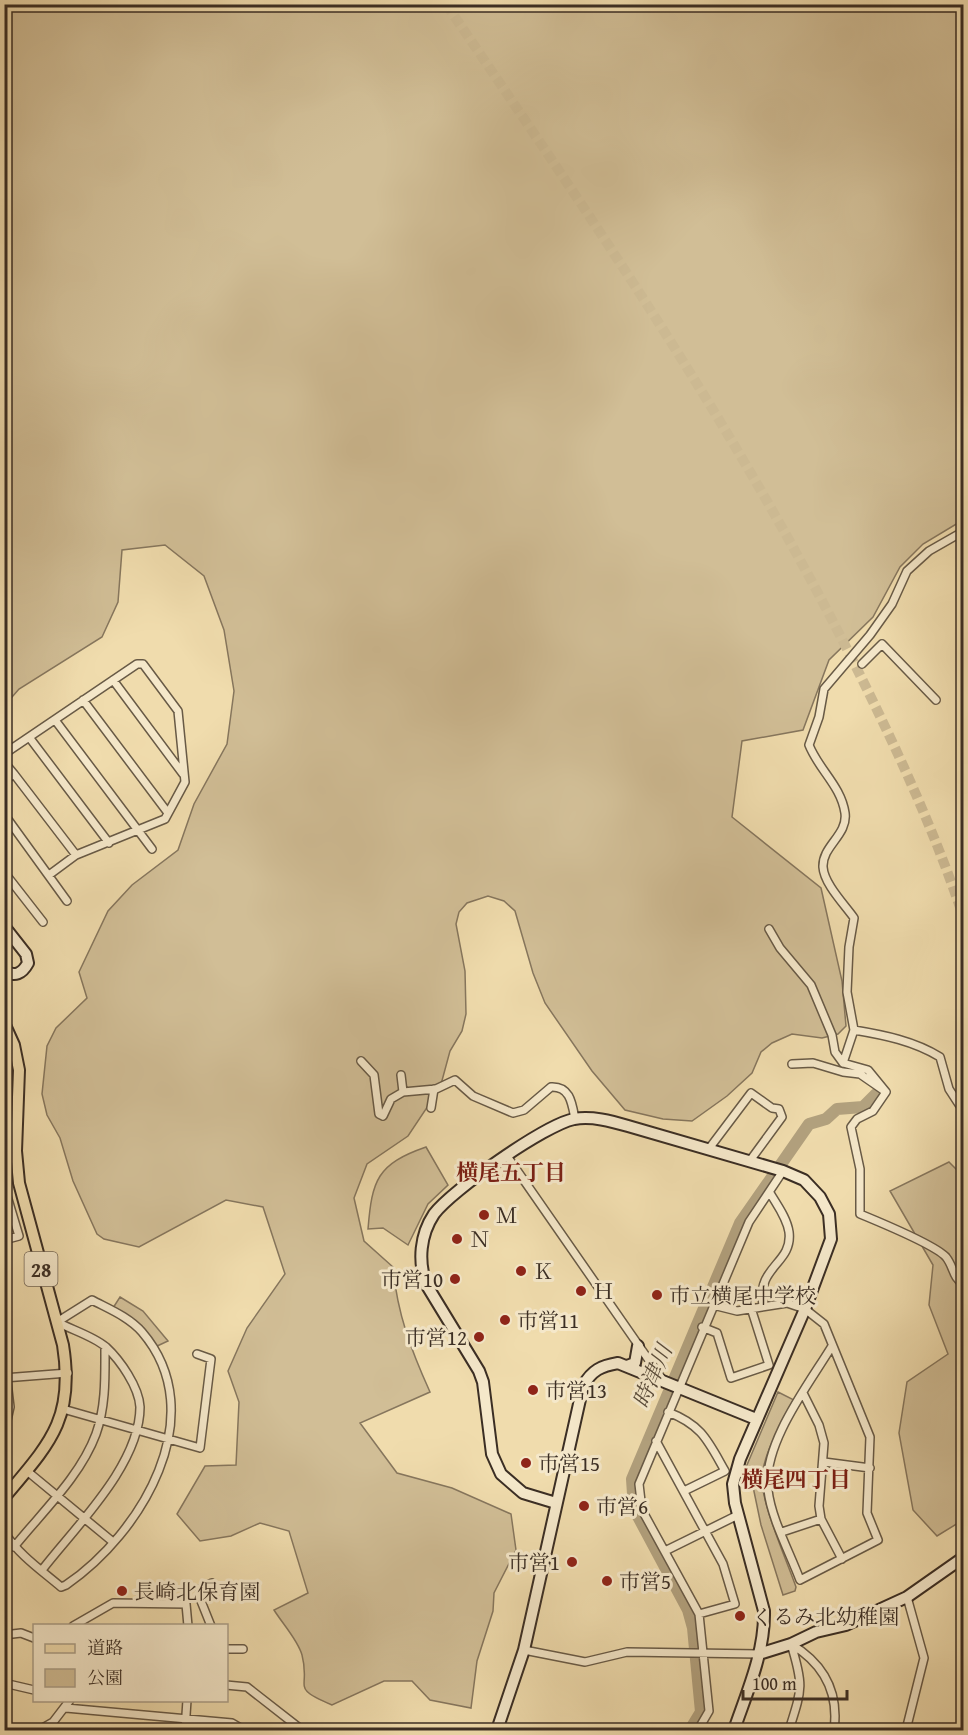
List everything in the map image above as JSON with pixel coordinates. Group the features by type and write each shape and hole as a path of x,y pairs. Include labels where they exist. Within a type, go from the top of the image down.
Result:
{"main road":[{"name":"28","path":"4,1023 14,1045 19,1070 16,1151 19,1183 57,1322 68,1373 63,1409 51,1440 4,1498"}],"street":[{"path":"843,1064 854,1030 847,992 849,947 854,918 830,884 823,867 826,854 845,826 845,813 834,783 815,761 809,745 819,717 824,689 870,635 892,604 907,571 929,551 963,531"},
{"path":"862,664 882,644 936,700"},
{"path":"4,754 136,664 143,664 178,711 185,782 165,819 140,832 76,855 49,875"},
{"path":"113,680 185,776"},
{"path":"83,700 168,813"},
{"path":"55,720 152,849"},
{"path":"29,737 109,843"},
{"path":"4,762 76,855"},
{"path":"4,782 14,774"},
{"path":"4,814 67,901"},
{"path":"4,872 43,922"},
{"path":"4,926 26,954 28,963 22,973 17,975 4,971"},
{"path":"769,929 780,948 811,985 832,1035 835,1052 843,1064 868,1070 886,1092"},
{"path":"854,1030 883,1034 925,1049 939,1058 949,1089 963,1112"},
{"path":"361,1061 374,1076 379,1114 383,1116 391,1099 403,1092 434,1089 457,1081 473,1096 513,1113 525,1110 548,1090 555,1087 564,1089 570,1097 575,1119"},
{"path":"792,1064 813,1063 843,1072 860,1074 886,1092"},
{"path":"401,1075 403,1092"},
{"path":"4,1081 7,1088 4,1092"},
{"path":"430,1108 434,1089"},
{"path":"886,1092 873,1111 857,1119 851,1127 860,1170 860,1214 894,1228 946,1257 956,1279 963,1285"},
{"path":"708,1150 751,1093 772,1108 779,1109 782,1118 749,1162"},
{"path":"556,1503 523,1493 501,1474 492,1454 483,1383 479,1371 426,1284 422,1272 424,1236 434,1215 444,1203 548,1128 575,1119 607,1120 783,1171 804,1180 820,1197 831,1226 828,1252 805,1310 756,1419 733,1484 738,1515 764,1611 763,1636 759,1654 734,1731"},
{"path":"507,1156 662,1379"},
{"path":"698,1731 709,1711 699,1614 642,1510 639,1484 702,1327 749,1222 783,1171"},
{"path":"4,1186 19,1236 4,1240"},
{"path":"763,1305 761,1288 765,1278 780,1260 789,1243 785,1220 770,1193"},
{"path":"4,1532 14,1547 61,1587 84,1573 113,1542 151,1490 163,1462 171,1417 169,1380 153,1346 141,1330 117,1313 92,1300 57,1322"},
{"path":"713,1305 737,1311 763,1305 787,1303 805,1310 824,1324 870,1437 867,1514 878,1540 800,1580 768,1493 767,1471 774,1446 832,1346"},
{"path":"702,1327 717,1333 731,1378 769,1365 751,1308"},
{"path":"42,1570 118,1473 135,1429 140,1407 138,1398 121,1365 105,1346 57,1322"},
{"path":"14,1547 76,1471 90,1446 100,1419 105,1388 105,1346"},
{"path":"627,1366 635,1363 638,1346"},
{"path":"63,1409 200,1448 211,1359 197,1354"},
{"path":"4,1356 10,1407 4,1434"},
{"path":"497,1731 524,1650 583,1386 595,1370 618,1363 756,1419"},
{"path":"7,1378 68,1373"},
{"path":"803,1393 822,1434 824,1462 819,1506 821,1519 842,1559"},
{"path":"668,1412 686,1419 701,1430 725,1471 684,1491"},
{"path":"656,1441 723,1564 735,1604 699,1614"},
{"path":"824,1462 870,1468"},
{"path":"27,1471 113,1542"},
{"path":"665,1551 705,1529 738,1515"},
{"path":"782,1532 821,1519"},
{"path":"524,1650 585,1662 627,1652 759,1654 792,1644 816,1632 846,1624 907,1597 963,1557"},
{"path":"210,1624 201,1601 200,1589 212,1583"},
{"path":"906,1731 924,1658 907,1597"},
{"path":"76,1624 113,1603 186,1604 201,1601"},
{"path":"186,1604 188,1624"},
{"path":"4,1635 21,1633 33,1638"},
{"path":"789,1731 802,1686 802,1677 792,1644"},
{"path":"792,1644 815,1661 830,1684 835,1701 834,1731"},
{"path":"228,1649 243,1649"},
{"path":"4,1683 33,1690"},
{"path":"228,1685 247,1687 302,1731"},
{"path":"47,1731 58,1720 69,1702"},
{"path":"185,1731 187,1702"},
{"path":"66,1708 232,1723 244,1731"},
{"path":"39,1731 44,1725 58,1720"},
{"path":"396,1731 397,1728 403,1731"}],"green space":[{"path":"5,5 963,5 963,520 923,544 900,567 873,617 829,660 803,730 742,741 732,817 821,888 842,981 846,1026 838,1034 822,1038 792,1034 772,1043 761,1052 752,1073 727,1096 692,1121 663,1119 625,1110 592,1071 545,1003 533,973 515,911 504,901 488,896 467,903 459,912 456,924 465,971 466,1014 462,1031 450,1051 440,1088 408,1136 367,1164 354,1198 364,1241 393,1267 406,1331 430,1392 360,1423 397,1473 452,1488 511,1514 516,1550 494,1593 493,1611 477,1661 471,1708 430,1700 412,1681 384,1681 332,1705 310,1694 304,1686 304,1666 300,1649 274,1610 308,1593 289,1531 260,1523 231,1536 200,1541 177,1514 205,1466 236,1465 239,1402 228,1371 247,1328 285,1274 263,1207 226,1200 139,1247 104,1239 97,1234 73,1181 60,1138 47,1115 42,1094 47,1046 56,1028 87,998 79,972 108,911 132,885 178,850 194,804 227,744 234,691 224,630 204,576 165,545 122,550 118,602 102,637 19,689 5,705"},
{"path":"426,1147 448,1185 428,1204 408,1245 383,1228 368,1229 372,1198 380,1176 397,1160"},
{"path":"949,1162 963,1176 963,1520 937,1536 913,1510 899,1433 907,1382 948,1354 929,1305 933,1265 890,1191"},
{"path":"120,1297 143,1311 168,1341 155,1347 113,1308"},
{"path":"778,1392 794,1400 770,1446 762,1476 765,1500 796,1587 795,1591 783,1595 761,1525 751,1477 744,1472"}],"waterway":[{"name":"時津川","path":"690,1730 701,1712 693,1628 688,1610 634,1509 632,1479 740,1223 809,1124 826,1119 837,1109 863,1107 876,1094"}],"tunnel":[{"path":"446,4 555,164 661,326 761,491 808,575 884,724 927,820 964,919"}],"place":[{"name":"Ｍ","path":"484,1215"},
{"name":"Ｎ","path":"457,1239"},
{"name":"Ｋ","path":"521,1271"},
{"name":"市営10","path":"455,1279"},
{"name":"Ｈ","path":"581,1291"},
{"name":"市立横尾中学校","path":"657,1295"},
{"name":"市営11","path":"505,1320"},
{"name":"市営12","path":"479,1337"},
{"name":"市営13","path":"533,1390"},
{"name":"市営15","path":"526,1463"},
{"name":"市営6","path":"584,1506"},
{"name":"市営1","path":"572,1562"},
{"name":"市営5","path":"607,1581"},
{"name":"長崎北保育園","path":"122,1591"},
{"name":"くるみ北幼稚園","path":"740,1616"}],"district":[{"name":"横尾五丁目","path":"511,1172"},
{"name":"横尾四丁目","path":"796,1479"}]}
